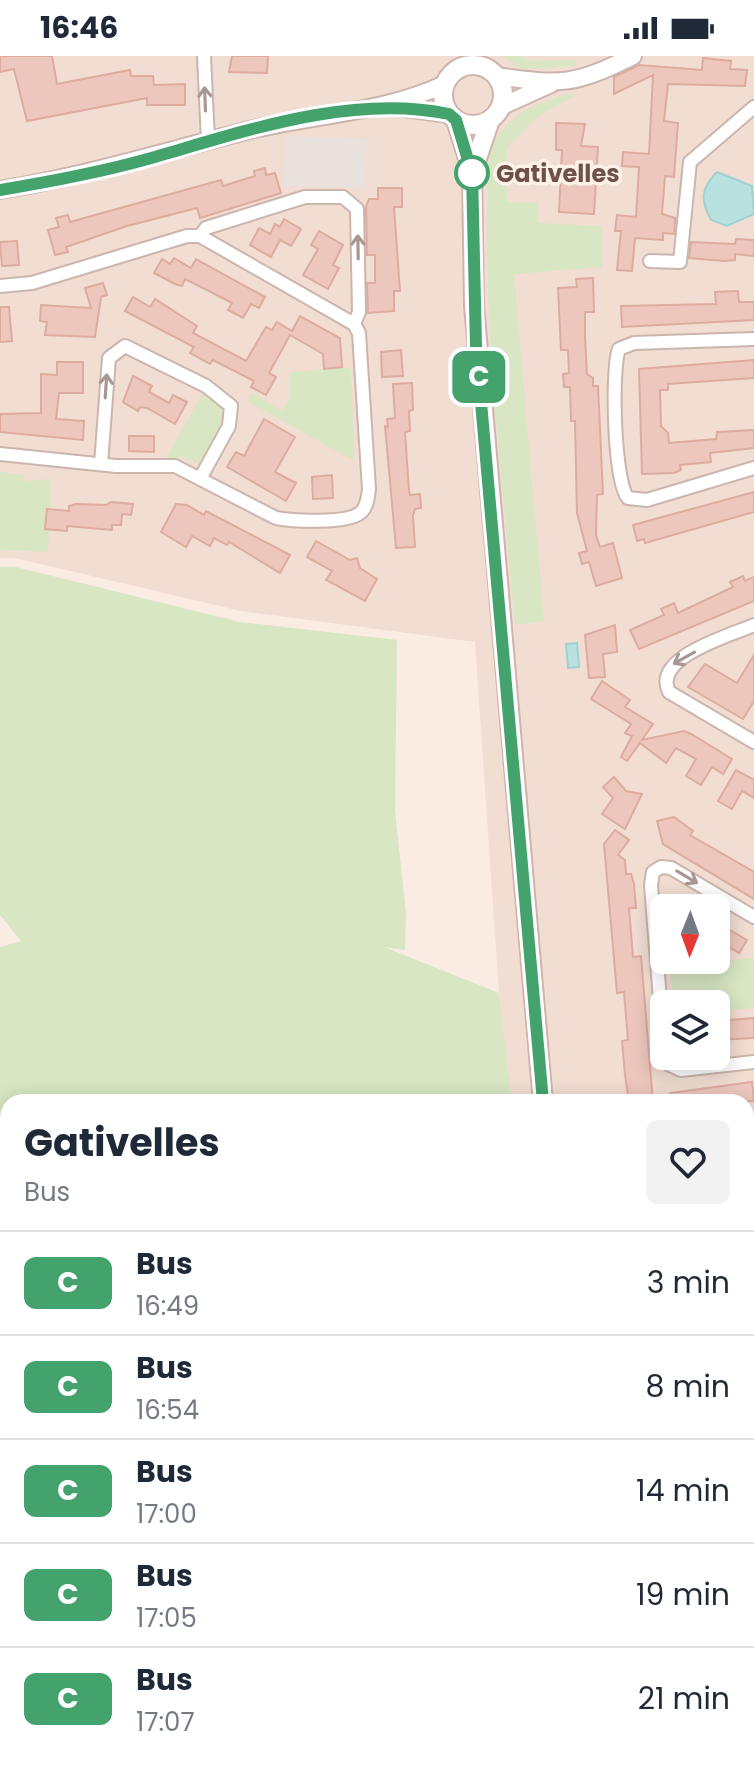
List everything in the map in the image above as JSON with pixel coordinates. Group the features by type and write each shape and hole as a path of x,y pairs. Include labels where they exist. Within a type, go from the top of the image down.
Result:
{"main road":[{"path":"472,173 503,96 490,68 462,62 445,84 443,94 472,173 476,336 542,1094"},
{"path":"453,117 473,125 495,114"}],"street":[{"path":"204,56 208,141"},
{"path":"495,114 551,84 587,77 633,56"},
{"path":"490,68 551,84"},
{"path":"0,190 116,167 253,130 389,106 445,84"},
{"path":"389,106 453,117"},
{"path":"650,261 680,262 690,162 754,107"},
{"path":"200,236 206,228 305,197 343,197 357,209 359,312 354,324"},
{"path":"0,286 32,283 187,236 200,236 354,324 359,333 369,489 367,503 360,513 347,518 293,521 276,518 175,466 101,464 0,454"},
{"path":"754,339 625,345 619,349 615,369 620,480 628,498 647,500 754,468"},
{"path":"101,464 109,358 125,346 206,386 231,406 229,426 201,477"},
{"path":"754,625 677,660 666,673 665,684 669,692 754,742"},
{"path":"660,990 651,885 653,872 661,867 671,868 754,917"},
{"path":"730,1065 754,1062"}],"shaded area":[{"path":"0,56 754,56 754,1094 511,1094 499,993 475,642 241,611 15,558 0,558"},
{"path":"285,136 367,139 365,188 284,186"}],"green space":[{"path":"502,56 523,56 529,61 575,60 576,66 522,69"},
{"path":"571,93 574,96 534,119 507,147 507,202 537,203 538,223 602,226 602,267 514,274 544,621 515,625 490,328 487,209 490,150 513,119 534,106"},
{"path":"342,367 351,369 354,461 247,401 251,393 282,411 290,396 289,373"},
{"path":"202,395 225,409 227,422 203,466 186,458 166,458"},
{"path":"0,472 24,475 24,481 51,479 48,552 0,550"},
{"path":"0,567 16,567 240,622 397,640 395,811 406,913 405,950 384,947 499,993 511,1094 0,1094 0,947 21,941 0,915"},
{"path":"754,958 754,1008 730,1010 730,990 672,990 671,974 730,974 730,960"}],"water":[{"path":"717,172 752,186 754,214 727,226 711,220 704,194"},
{"path":"577,643 579,667 568,668 566,644"}],"building":[{"path":"0,56 52,56 57,84 130,70 131,76 153,76 154,85 185,84 185,105 147,105 147,98 27,121 14,69 0,72"},
{"path":"232,56 268,56 267,73 229,72"},
{"path":"703,58 731,61 730,69 747,70 745,86 668,84 664,121 678,123 674,177 665,176 662,214 675,218 674,234 663,233 663,240 635,238 632,271 617,270 621,231 615,231 617,215 636,217 639,167 622,166 623,152 649,154 653,75 614,94 614,77 639,65 702,70"},
{"path":"556,123 585,124 581,146 598,147 594,214 559,212 562,150 556,150"},
{"path":"265,168 266,175 275,173 281,193 200,218 197,208 127,226 66,247 68,252 55,255 48,230 59,227 56,218 68,215 70,222 221,180 223,186 255,176 254,171"},
{"path":"378,188 402,188 402,207 394,207 400,291 394,291 394,311 368,313 367,283 375,283 375,255 367,255 366,207 369,199 378,199"},
{"path":"284,219 301,229 291,246 280,240 271,257 250,245 259,228 270,234 275,224 280,227"},
{"path":"319,231 343,245 333,265 339,268 328,289 303,275 318,249 311,245"},
{"path":"736,239 754,240 754,256 735,254 735,260 724,261 689,258 691,242 735,244"},
{"path":"17,241 19,265 2,266 0,242"},
{"path":"174,258 191,268 196,259 265,297 259,308 251,304 243,318 228,310 232,303 209,291 185,279 182,286 154,273 162,259 170,264"},
{"path":"593,278 594,312 585,312 585,337 587,374 593,378 593,386 598,386 603,494 597,495 596,535 600,547 613,543 622,578 596,586 589,562 582,564 579,553 587,551 577,513 575,421 571,421 570,387 564,387 563,374 569,373 568,350 561,350 558,288 577,287 576,279"},
{"path":"103,283 107,295 101,297 95,337 45,335 47,322 40,321 41,305 91,308 85,288"},
{"path":"738,291 739,302 754,302 754,320 622,327 621,306 716,304 715,292"},
{"path":"133,297 150,307 155,299 197,326 193,333 246,361 266,327 272,330 277,322 292,331 300,316 340,338 342,367 324,369 323,354 290,335 269,373 276,377 266,395 251,387 254,381 213,360 210,364 190,353 194,347 125,311"},
{"path":"0,307 9,307 12,341 0,342"},
{"path":"401,350 403,376 382,377 381,352"},
{"path":"754,360 754,378 668,384 668,390 660,390 661,426 668,433 669,443 716,439 717,432 754,430 754,448 710,453 711,462 680,465 681,470 674,473 642,474 639,369"},
{"path":"57,362 83,362 83,393 59,393 56,419 84,421 83,440 0,432 0,414 41,413 41,374 57,375"},
{"path":"133,376 152,386 149,392 169,403 173,395 187,402 175,424 147,408 140,407 138,411 123,402"},
{"path":"412,383 410,431 405,432 409,491 410,495 420,494 421,508 415,509 413,516 415,547 396,548 385,426 388,427 387,419 395,418 393,384"},
{"path":"264,419 295,437 275,472 296,483 286,501 227,467 236,452 244,456"},
{"path":"129,436 154,436 154,452 129,451"},
{"path":"332,475 333,498 313,499 312,477"},
{"path":"754,492 754,512 645,543 644,539 637,541 633,525"},
{"path":"111,502 133,504 131,515 122,514 121,525 112,525 112,530 67,526 67,531 45,529 47,509 69,511 69,506 76,504 106,505"},
{"path":"176,504 187,505 204,515 206,511 290,555 280,573 229,542 227,545 214,538 210,546 192,536 186,547 161,532"},
{"path":"316,541 350,560 357,558 360,568 377,579 365,601 326,580 332,571 307,557"},
{"path":"743,576 745,581 754,577 754,601 639,649 630,630 664,615 661,609 674,603 678,613 733,587 730,582"},
{"path":"615,625 617,652 603,654 605,677 589,678 585,635"},
{"path":"754,655 754,701 743,719 688,687 705,664 737,683"},
{"path":"602,681 630,700 625,707 653,724 642,740 684,731 732,759 723,774 712,767 701,785 686,776 696,759 676,748 666,763 640,743 627,761 621,757 632,736 625,733 631,724 591,699"},
{"path":"736,770 754,780 754,798 742,791 732,809 718,801"},
{"path":"614,777 626,791 642,794 625,829 602,814 613,798 603,787"},
{"path":"674,817 693,831 690,835 754,872 754,899 663,844 657,821"},
{"path":"615,830 629,840 618,855 625,860 626,874 631,874 634,884 636,908 629,908 633,957 641,956 652,1094 628,1094 622,1041 628,1040 624,992 617,993 604,844"},
{"path":"730,930 747,940 739,953 731,948"},
{"path":"754,1018 754,1038 730,1039 730,1020"},
{"path":"752,1082 753,1094 670,1094"}],"bus line":[{"name":"C","path":"0,190 116,167 253,130 389,106 437,111 449,114 456,120 472,173 476,346 542,1094"}],"place":[{"name":"Gativelles","path":"472,173"}]}
